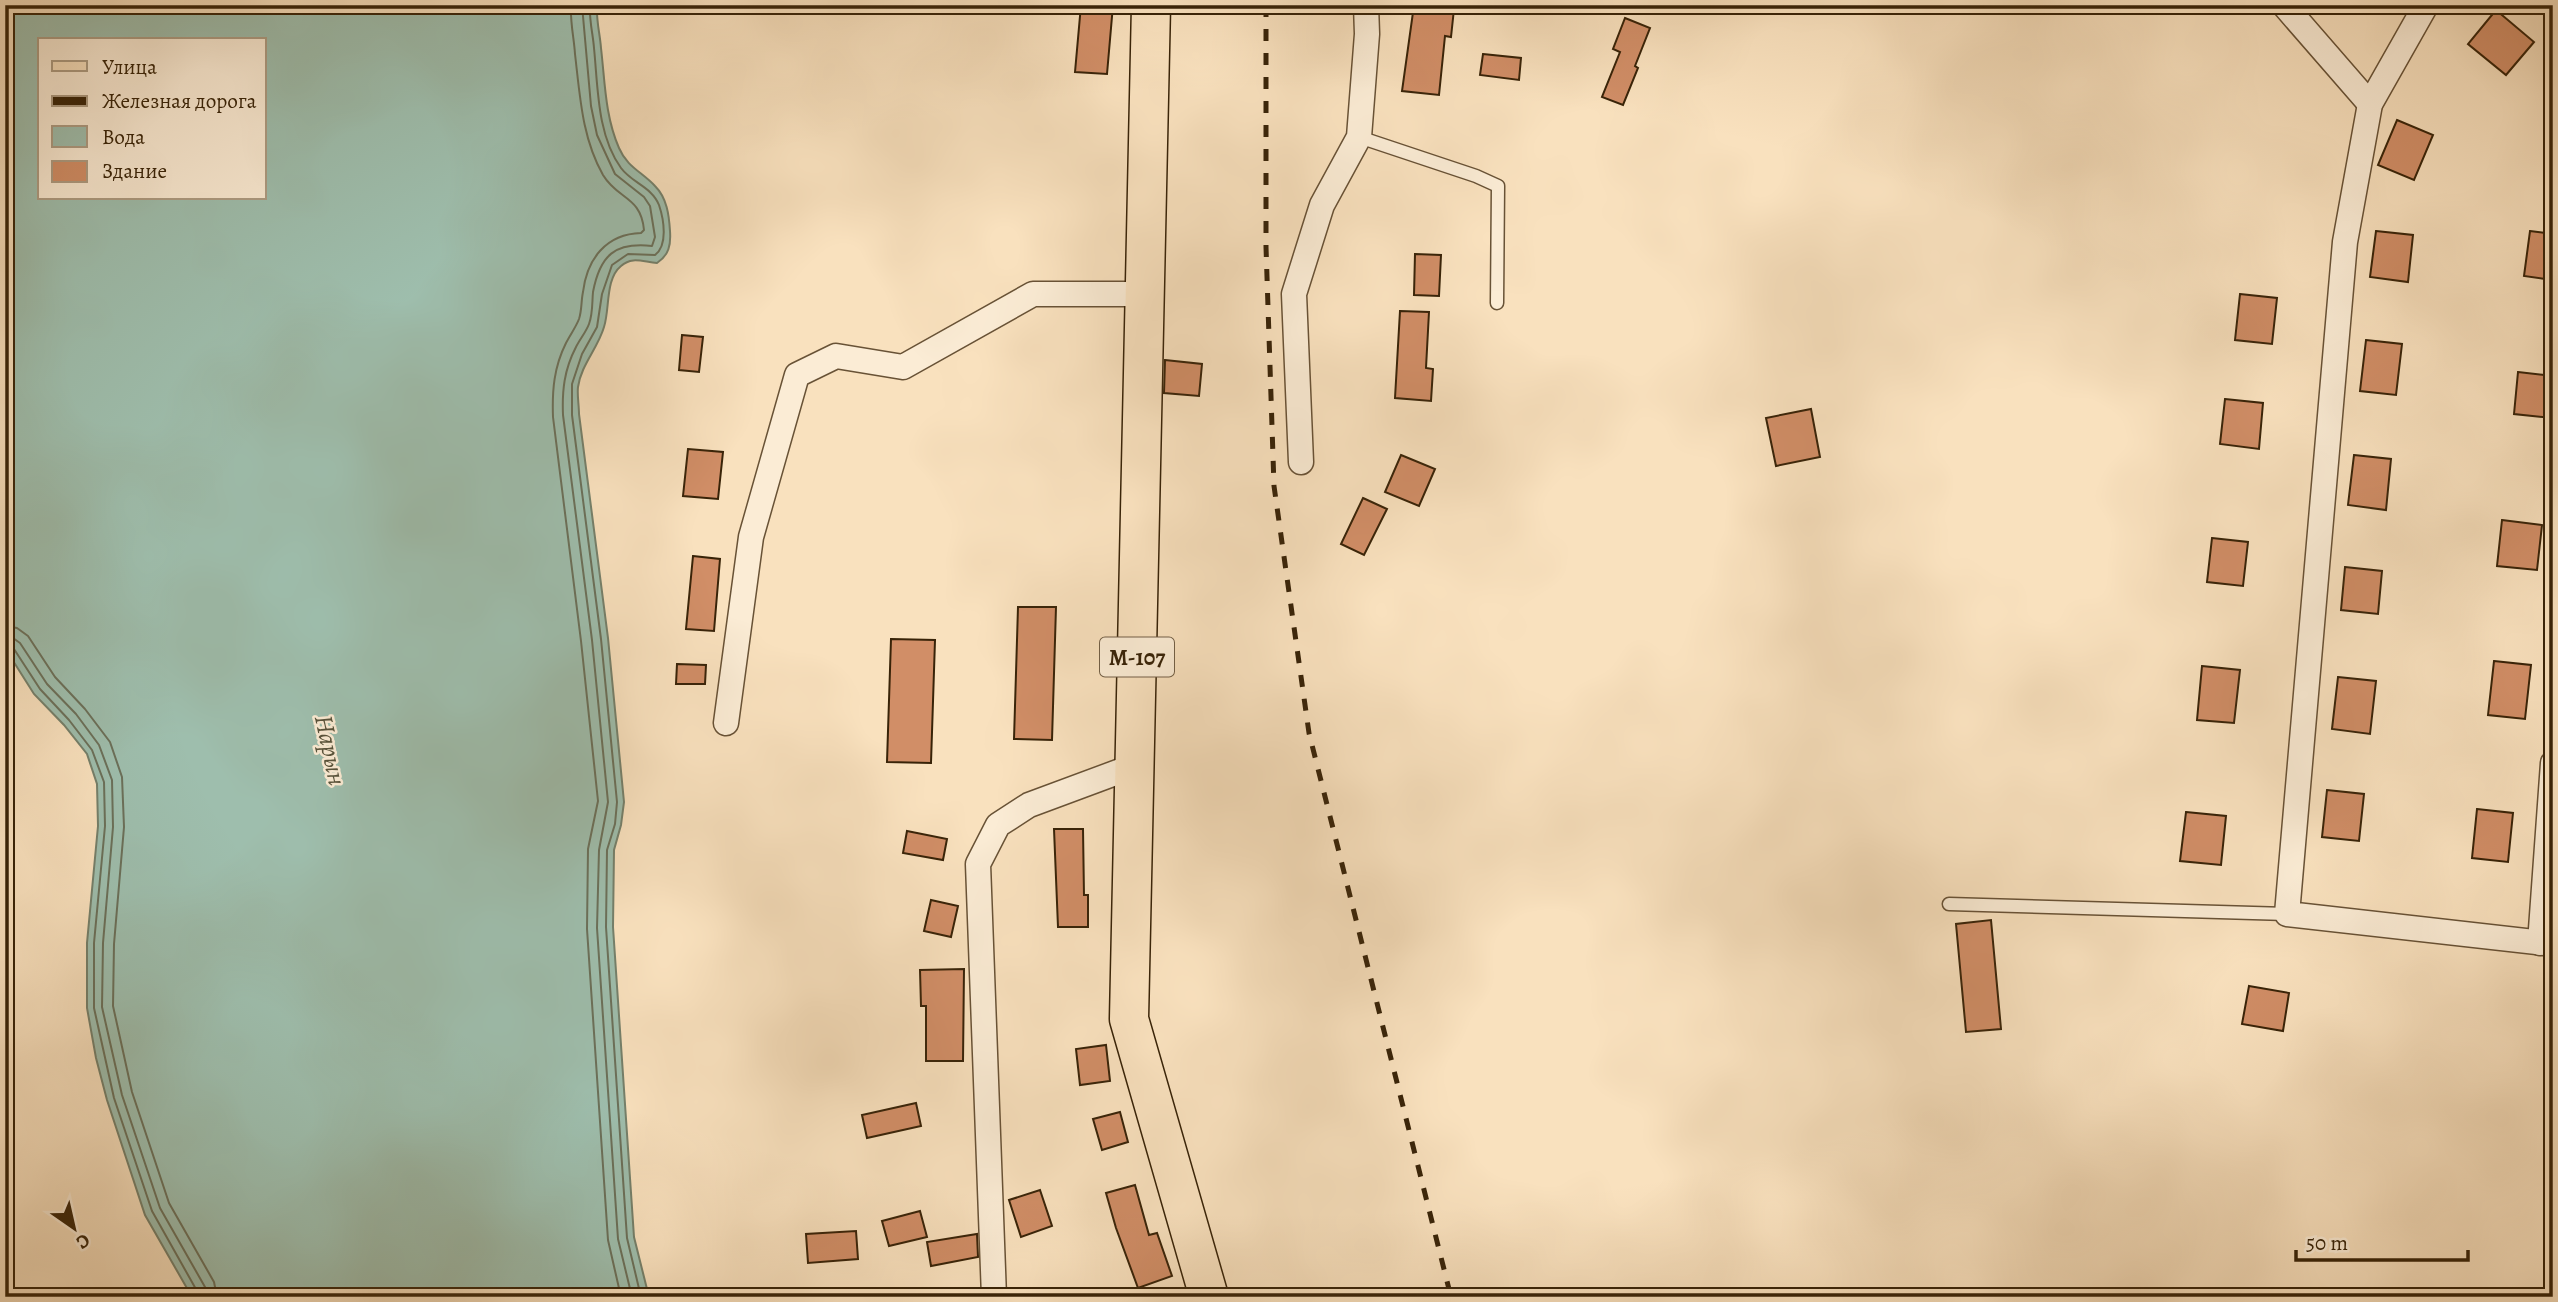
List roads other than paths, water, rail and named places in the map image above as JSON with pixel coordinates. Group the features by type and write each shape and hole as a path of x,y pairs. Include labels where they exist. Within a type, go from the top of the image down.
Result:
{"main road":[{"name":"М-107","path":"1151,5 1129,1019 1209,1297"}],"street":[{"path":"1301,462 1294,294 1322,205 1359,137 1367,34 1366,5"},
{"path":"2284,5 2370,104"},
{"path":"2426,5 2370,104 2345,242 2287,914 2546,944 2553,763"},
{"path":"726,723 751,537 797,375 836,356 903,367 1033,294 1144,294"},
{"path":"993,1297 978,864 998,825 1029,805 1134,766"}],"lane":[{"path":"1359,137 1476,176 1498,186 1497,303"},
{"path":"1949,904 2287,914"}],"water":[{"name":"Нарын","path":"5,5 597,5 606,99 614,136 626,160 655,186 665,201 670,236 667,253 657,263 629,261 621,266 612,278 604,327 582,371 578,390 608,638 624,802 614,850 613,927 634,1237 649,1297 192,1297 145,1215 96,1058 87,1008 87,943 98,826 97,784 87,754 34,694 5,645"}],"railway":[{"path":"1266,5 1266,247 1274,486 1309,733 1451,1297"}]}
